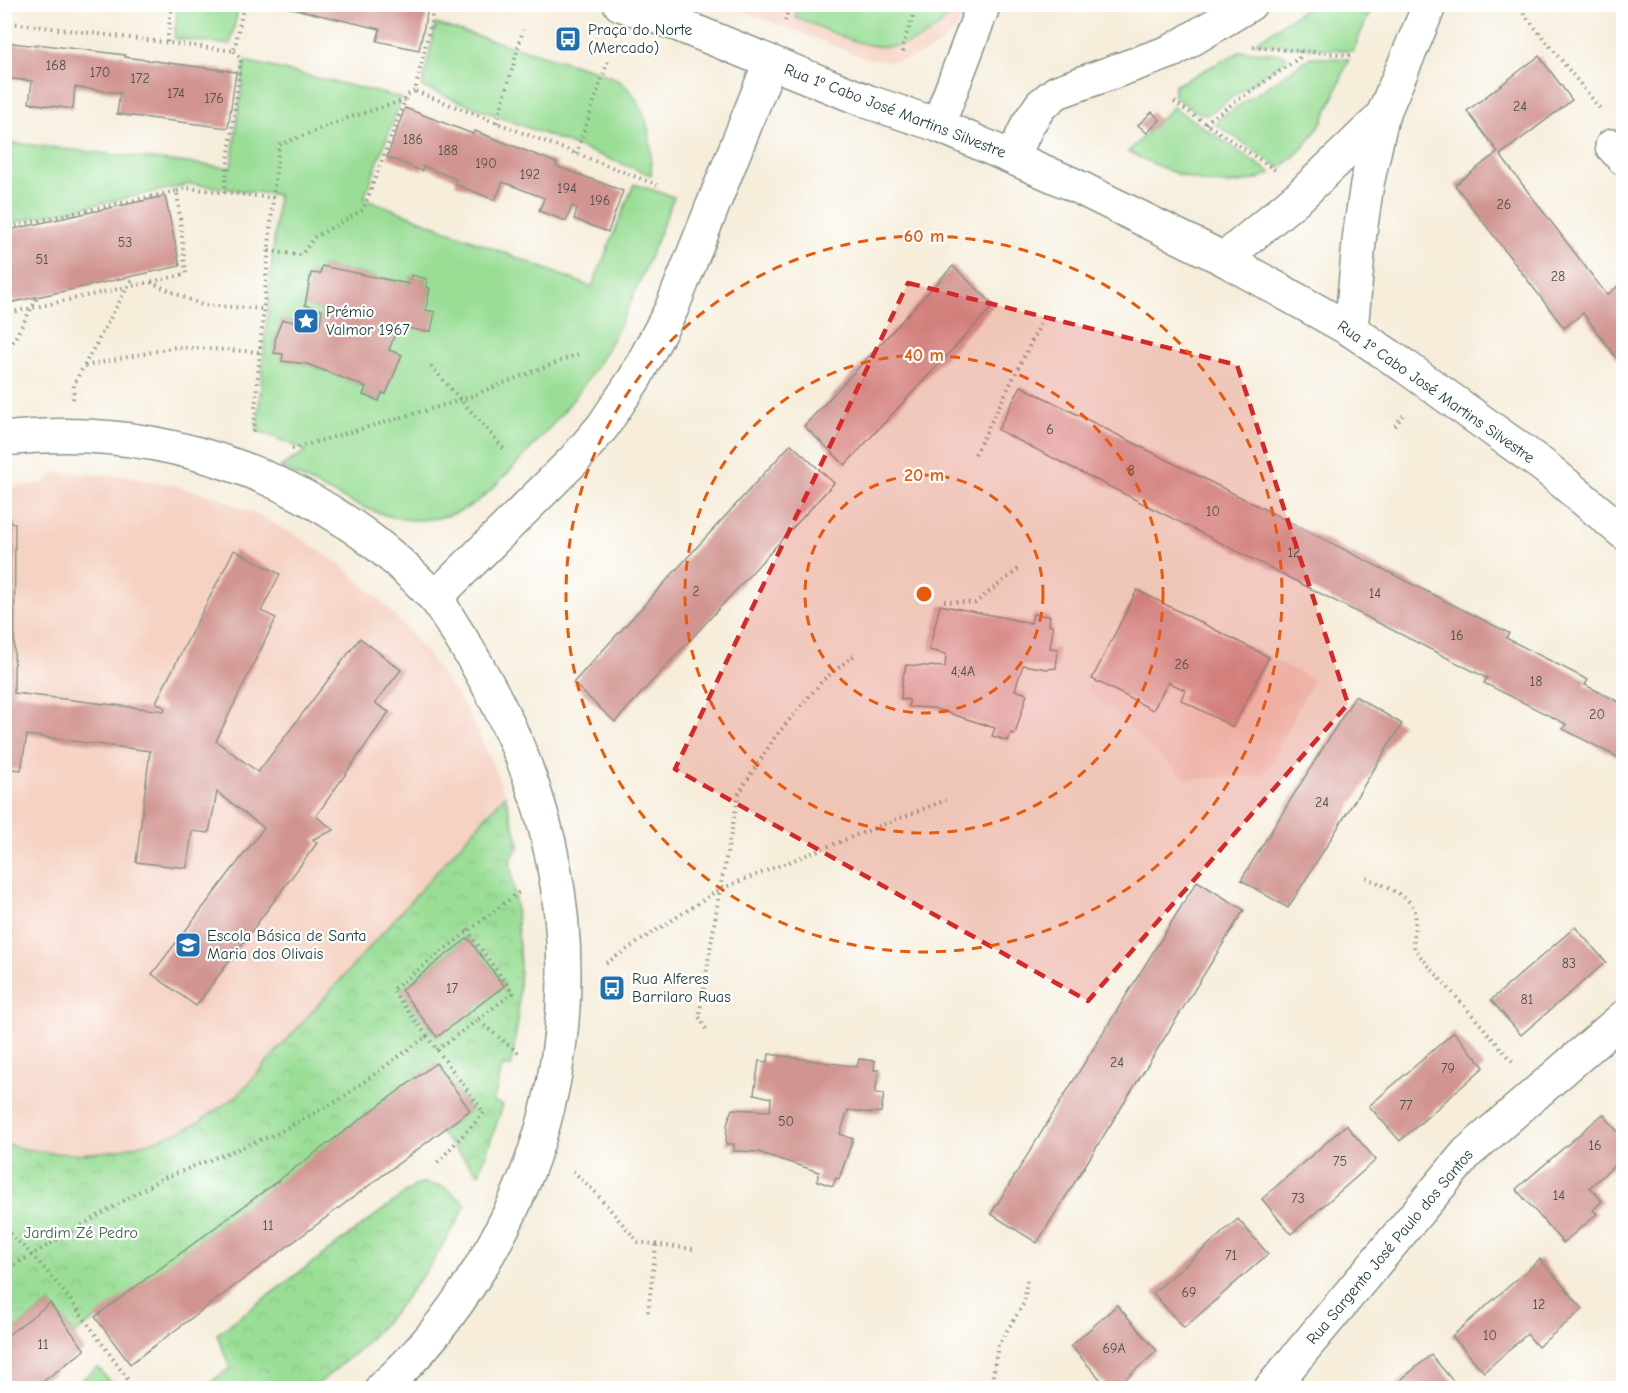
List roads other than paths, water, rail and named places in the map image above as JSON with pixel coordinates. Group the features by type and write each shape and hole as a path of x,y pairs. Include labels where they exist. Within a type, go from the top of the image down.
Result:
{"street":[{"path":"620,4 679,25 770,63"},
{"path":"938,125 984,4"},
{"path":"1013,157 1028,124 1041,105 1057,92 1172,51 1250,4"},
{"path":"1351,330 1360,232 1367,184 1382,117 1430,4"},
{"name":"Rua 1º Cabo José Martins Silvestre","path":"435,598 575,459 603,426 635,378 671,310 770,63 892,111 917,116 1013,157 1136,214 1224,259 1351,330 1448,396 1545,467 1623,534"},
{"path":"1224,259 1302,194 1382,117"},
{"path":"4,439 43,435 119,437 164,445 233,463 323,507 362,534 435,598 466,645 518,743 538,797 555,869 561,910 565,967 562,1024 554,1081 535,1150 514,1204 495,1244 465,1293 431,1339 382,1389"},
{"name":"Rua Sargento José Paulo dos Santos","path":"1271,1389 1467,1153 1623,1017"}],"place":[{"name":"Praça do Norte (Mercado)","path":"568,39"},
{"name":"Prémio Valmor 1967","path":"306,321"},
{"name":"Escola Básica de Santa Maria dos Olivais","path":"188,945"},
{"name":"Rua Alferes Barrilaro Ruas","path":"612,988"}],"park label":[{"name":"Jardim Zé Pedro","path":"81,1233"}]}
